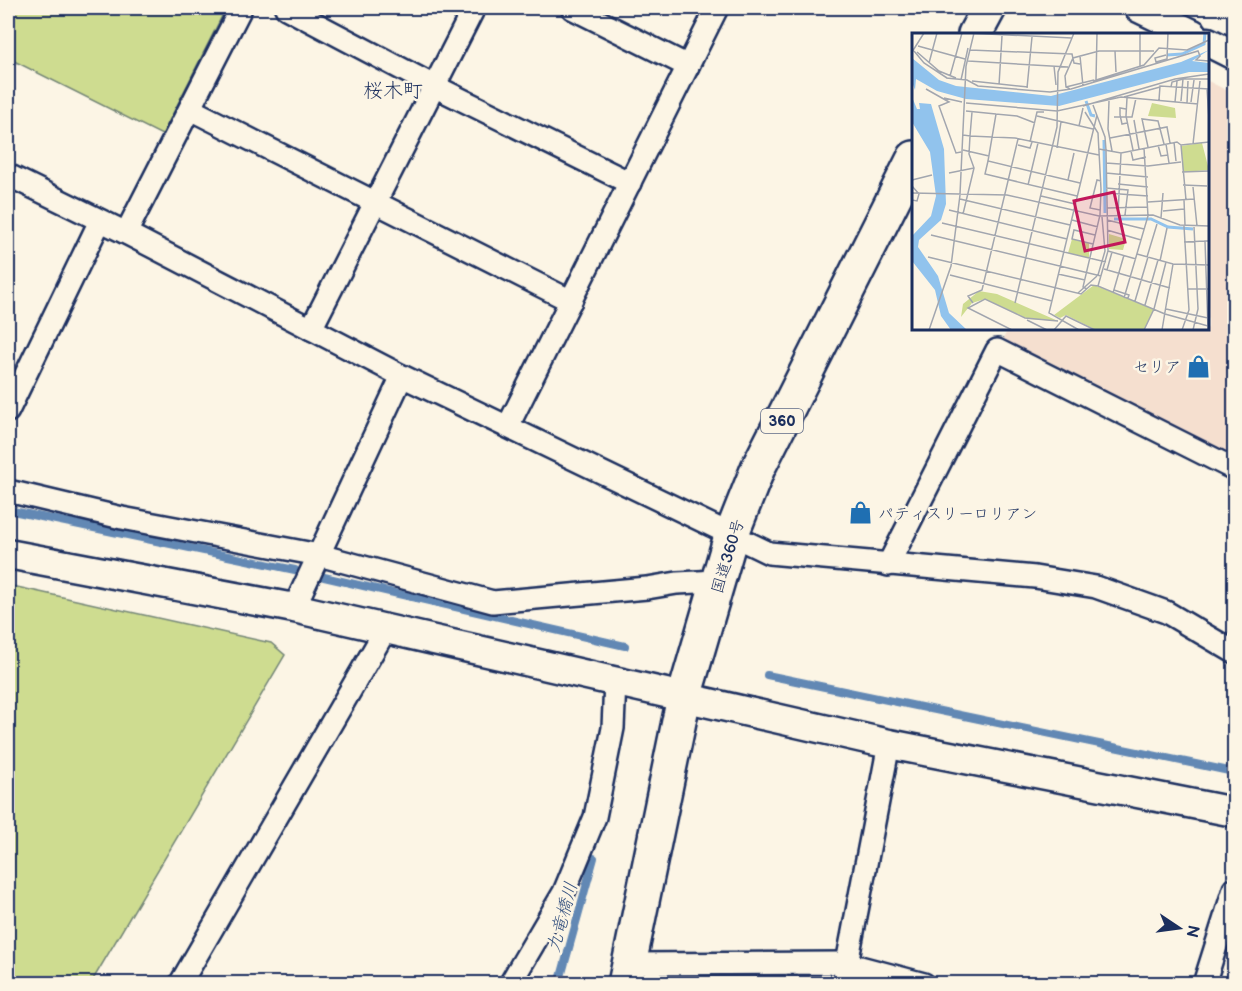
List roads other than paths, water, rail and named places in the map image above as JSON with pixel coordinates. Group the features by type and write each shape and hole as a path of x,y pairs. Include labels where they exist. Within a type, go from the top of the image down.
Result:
{"highway":[{"path":"976,33 989,8"},
{"name":"国道360号","path":"628,974 684,697 731,536 758,468 912,162"}],"street":[{"path":"126,233 241,8"},
{"path":"286,8 434,86 630,183"},
{"path":"311,329 474,8"},
{"path":"572,8 688,66"},
{"path":"508,426 717,8"},
{"path":"1139,8 1179,21"},
{"path":"1209,42 1234,55"},
{"path":"190,109 570,301"},
{"path":"8,175 126,233 402,376 769,553 1035,577 1096,587 1166,612 1234,652"},
{"path":"8,411 100,221"},
{"path":"888,565 997,350 1234,470"},
{"path":"294,609 402,376"},
{"path":"8,491 122,518 319,555 493,603 677,583 719,581"},
{"path":"8,554 294,609 889,744 1234,812"},
{"path":"180,984 386,629"},
{"path":"510,984 564,892 595,817 613,728 615,681"},
{"path":"844,973 889,744"},
{"path":"1204,984 1234,889"},
{"path":"628,974 844,973 924,984"}],"waterway":[{"path":"8,510 295,570"},
{"path":"324,577 625,646"},
{"path":"767,675 1234,772"},
{"name":"九竜橋川","path":"559,984 594,858"}],"place":[{"name":"セリア","path":"1199,366"},
{"name":"パティスリーロリアン","path":"860,513"}],"district":[{"name":"桜木町","path":"393,90"}]}
